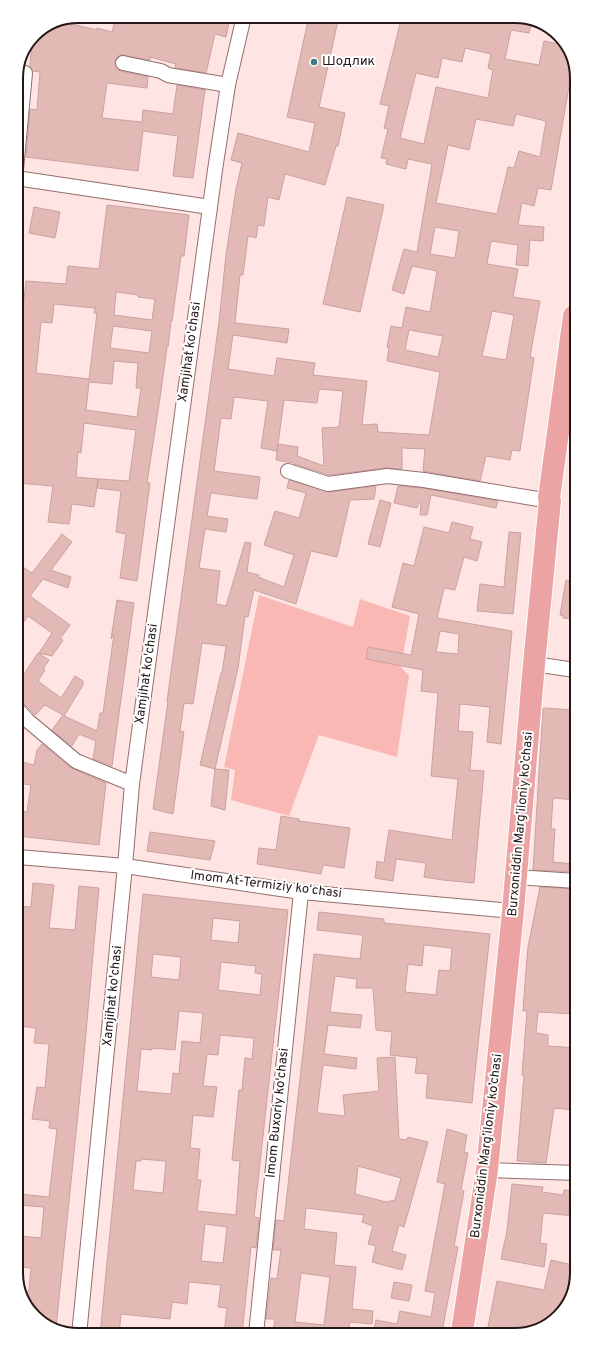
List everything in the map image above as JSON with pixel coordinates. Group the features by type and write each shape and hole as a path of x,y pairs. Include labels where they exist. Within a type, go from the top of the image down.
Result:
{"main road":[{"name":"Burxoniddin Marg’iloniy ko’chasi","path":"463,1328 487,1170 514,911 534,664 550,501 549,498 570,345"}],"street":[{"name":"Xamjihat ko'chasi","path":"80,1328 126,866 132,784 210,207 228,85 242,23"},
{"path":"124,63 161,70 168,74 228,85"},
{"path":"23,95 25,73"},
{"path":"23,179 210,207"},
{"path":"288,471 328,484 387,476 424,480 550,501"},
{"path":"534,664 570,669"},
{"path":"23,716 76,761 132,784"},
{"name":"Imom At-Termiziy koʻchasi","path":"23,857 126,866 301,892 514,911"},
{"path":"516,878 570,881"},
{"name":"Imom Buxoriy ko'chasi","path":"257,1328 301,892"},
{"path":"487,1170 570,1173"}],"shaded area":[{"path":"259,595 353,627 360,599 410,616 401,667 409,676 397,757 319,735 289,816 231,800 235,770 224,767"}],"building":[{"path":"114,23 229,23 226,37 215,34 206,73 175,68 176,64 150,57 150,60 121,55 117,57 115,61 117,69 148,77 147,88 107,83 102,118 142,122 143,110 173,114 177,85 205,90 193,178 173,176 178,136 143,131 138,171 26,157 30,109 37,110 40,72 33,71 30,66 32,47 47,32 67,24 97,30 97,28 112,32"},
{"path":"307,23 337,23 319,107 345,113 338,146 336,146 325,185 285,174 279,200 268,197 264,226 258,225 256,238 248,236 243,275 240,275 235,323 289,329 287,343 233,335 228,369 274,376 277,358 315,363 313,375 367,381 362,425 377,424 378,432 429,435 440,372 387,361 389,347 387,347 391,326 402,328 406,307 430,312 437,271 412,266 404,294 392,290 404,249 417,252 432,164 408,159 406,169 386,164 387,159 381,158 388,129 384,128 389,106 380,104 400,23 519,23 531,25 529,33 511,30 505,59 539,65 544,41 559,44 567,60 570,81 551,190 538,188 534,206 522,203 518,225 544,227 543,241 530,240 528,266 516,265 518,245 491,241 487,264 518,269 513,297 540,301 530,357 534,358 520,451 512,450 510,460 486,456 480,481 423,471 425,449 402,448 402,469 386,468 329,475 294,463 276,460 278,444 298,447 297,456 324,466 322,428 339,427 343,391 319,389 317,403 284,400 277,451 261,448 268,401 234,397 231,419 221,418 214,471 260,477 257,499 211,493 207,516 228,519 226,532 205,529 199,568 220,571 216,604 226,606 245,542 251,543 247,572 259,575 258,577 284,587 294,555 264,545 275,511 299,518 306,493 287,488 289,480 329,492 376,486 374,499 350,500 337,557 311,551 296,604 254,590 248,617 245,616 238,668 215,769 200,765 222,673 226,646 202,643 193,704 184,703 180,731 184,732 173,814 153,809 219,322 226,255 236,189 242,163 231,160 238,133 309,152 315,123 287,117","holes":["465,48 491,54 488,68 493,70 488,98 436,87 424,144 400,138 416,73 438,78 442,58 462,62","516,114 546,121 540,157 519,151 514,168 508,167 497,214 436,203 448,145 469,150 476,119 513,126","435,227 459,231 455,258 430,254","492,311 514,315 506,360 482,356","409,330 443,336 438,357 405,350"]},
{"path":"347,197 384,205 360,312 323,304"},
{"path":"107,205 189,215 184,256 181,256 147,483 150,483 137,581 120,578 126,534 116,532 121,491 97,488 98,479 94,507 72,504 69,524 48,522 53,486 23,484 23,307 26,281 66,284 68,266 99,269","holes":["116,292 155,299 152,320 114,315","54,304 95,308 94,313 97,313 89,380 36,373 41,322 52,323","113,326 152,331 149,353 110,348","114,361 138,363 136,388 141,388 137,417 86,410 89,382 112,384","84,423 136,430 129,481 76,477 78,452 81,453"]},
{"path":"34,207 60,212 55,238 29,233"},
{"path":"398,486 423,488 498,501 496,508 431,495 427,515 420,515 421,503 419,502 417,508 394,503"},
{"path":"380,500 391,503 380,547 368,544"},
{"path":"452,522 473,527 470,539 482,542 477,561 464,557 455,590 444,588 437,618 512,631 501,744 487,742 490,707 460,704 458,731 473,732 470,770 484,771 474,883 424,877 426,863 396,859 393,881 375,878 377,861 384,863 389,830 452,840 458,779 431,776 438,693 421,691 423,670 366,659 368,647 411,655 419,614 392,607 403,563 414,566 424,527 449,533","holes":["440,631 459,634 458,654 436,652"]},
{"path":"509,532 521,533 513,614 477,611 480,584 504,587"},
{"path":"62,534 72,542 51,570 71,577 68,588 43,579 30,596 70,625 60,639 63,640 52,656 39,653 52,633 28,616 23,623 23,567 32,573"},
{"path":"566,580 570,581 570,619 563,618 563,616 560,615"},
{"path":"117,600 134,603 112,766 93,759 96,741 79,734 72,746 52,730 63,715 45,705 35,715 23,703 23,676 38,653 49,660 38,681 61,698 75,676 83,681 83,685 64,716 97,731 100,713 103,713 114,634 111,639"},
{"path":"543,708 570,710 570,799 553,798 551,829 555,829 553,862 570,863 570,872 533,870"},
{"path":"42,744 71,768 106,783 99,845 23,837 23,812 27,812 31,785 23,784 23,762 34,765 37,750"},
{"path":"215,769 229,770 225,810 211,806"},
{"path":"281,816 299,819 299,821 350,828 344,868 323,865 321,874 257,864 259,848 276,850"},
{"path":"150,832 215,841 210,860 147,851"},
{"path":"33,883 54,885 49,928 75,930 79,886 99,888 84,1055 56,1324 44,1317 32,1304 27,1293 29,1290 31,1268 23,1267 23,1236 41,1238 44,1207 23,1205 23,1194 49,1197 57,1129 49,1128 50,1121 32,1119 37,1087 45,1088 49,1044 34,1043 36,1028 23,1026 23,906 31,907"},
{"path":"540,887 570,889 570,1014 538,1012 536,1033 548,1035 548,1046 570,1048 570,1110 554,1108 546,1163 517,1161 524,1075 522,1075 527,1011 523,1011 528,947"},
{"path":"143,894 288,910 254,1217 259,1218 256,1248 251,1247 243,1328 225,1328 227,1308 218,1307 221,1285 189,1282 187,1304 172,1302 170,1319 121,1314 120,1328 101,1328","holes":["213,918 240,921 238,943 211,940","153,954 181,957 179,980 151,977","221,962 256,966 255,973 262,974 260,995 218,990","179,1011 203,1013 200,1043 182,1041 179,1074 173,1073 171,1094 137,1091 141,1049 152,1050 152,1048 175,1050","220,1035 254,1038 252,1059 245,1058 242,1090 239,1090 232,1160 240,1161 236,1215 197,1211 201,1180 197,1180 200,1149 190,1148 193,1115 213,1117 217,1087 203,1086 207,1054 218,1055","141,1159 166,1161 163,1193 133,1190 136,1161 141,1161","205,1224 227,1227 223,1263 201,1261"]},
{"path":"319,912 384,919 384,923 490,934 472,1103 426,1098 428,1074 415,1073 417,1058 390,1055 392,1032 376,1030 373,988 356,988 357,979 335,976 330,1012 362,1015 360,1028 328,1025 324,1054 357,1058 356,1069 323,1065 317,1113 345,1116 343,1095 379,1091 377,1058 395,1057 399,1139 407,1140 408,1137 428,1142 404,1227 399,1225 392,1251 406,1255 402,1270 372,1262 376,1246 368,1244 373,1226 362,1222 364,1215 306,1208 304,1229 337,1233 334,1265 356,1267 352,1309 373,1311 372,1324 350,1322 349,1328 274,1328 275,1319 266,1319 271,1278 277,1279 281,1250 273,1250 276,1220 284,1221 314,954 360,959 363,935 317,930","holes":["424,945 452,948 450,971 439,970 436,995 405,992 408,964 422,966","358,1166 401,1178 395,1200 386,1202 355,1194","301,1273 330,1277 324,1325 295,1322"]},
{"path":"447,1129 467,1135 464,1152 468,1153 461,1190 464,1191 454,1246 458,1247 443,1328 374,1328 376,1320 397,1324 400,1311 431,1317 435,1293 425,1291 445,1184 437,1182"},
{"path":"512,1184 543,1187 542,1192 563,1195 564,1190 570,1190 570,1215 543,1213 540,1243 547,1244 544,1267 501,1259 507,1231"},
{"path":"551,1260 570,1264 569,1284 567,1291 561,1304 549,1317 543,1321 522,1328 488,1328 497,1281 544,1290"},
{"path":"394,1282 412,1285 409,1301 391,1298"}],"place":[{"name":"Шодлик","path":"314,62"}]}
